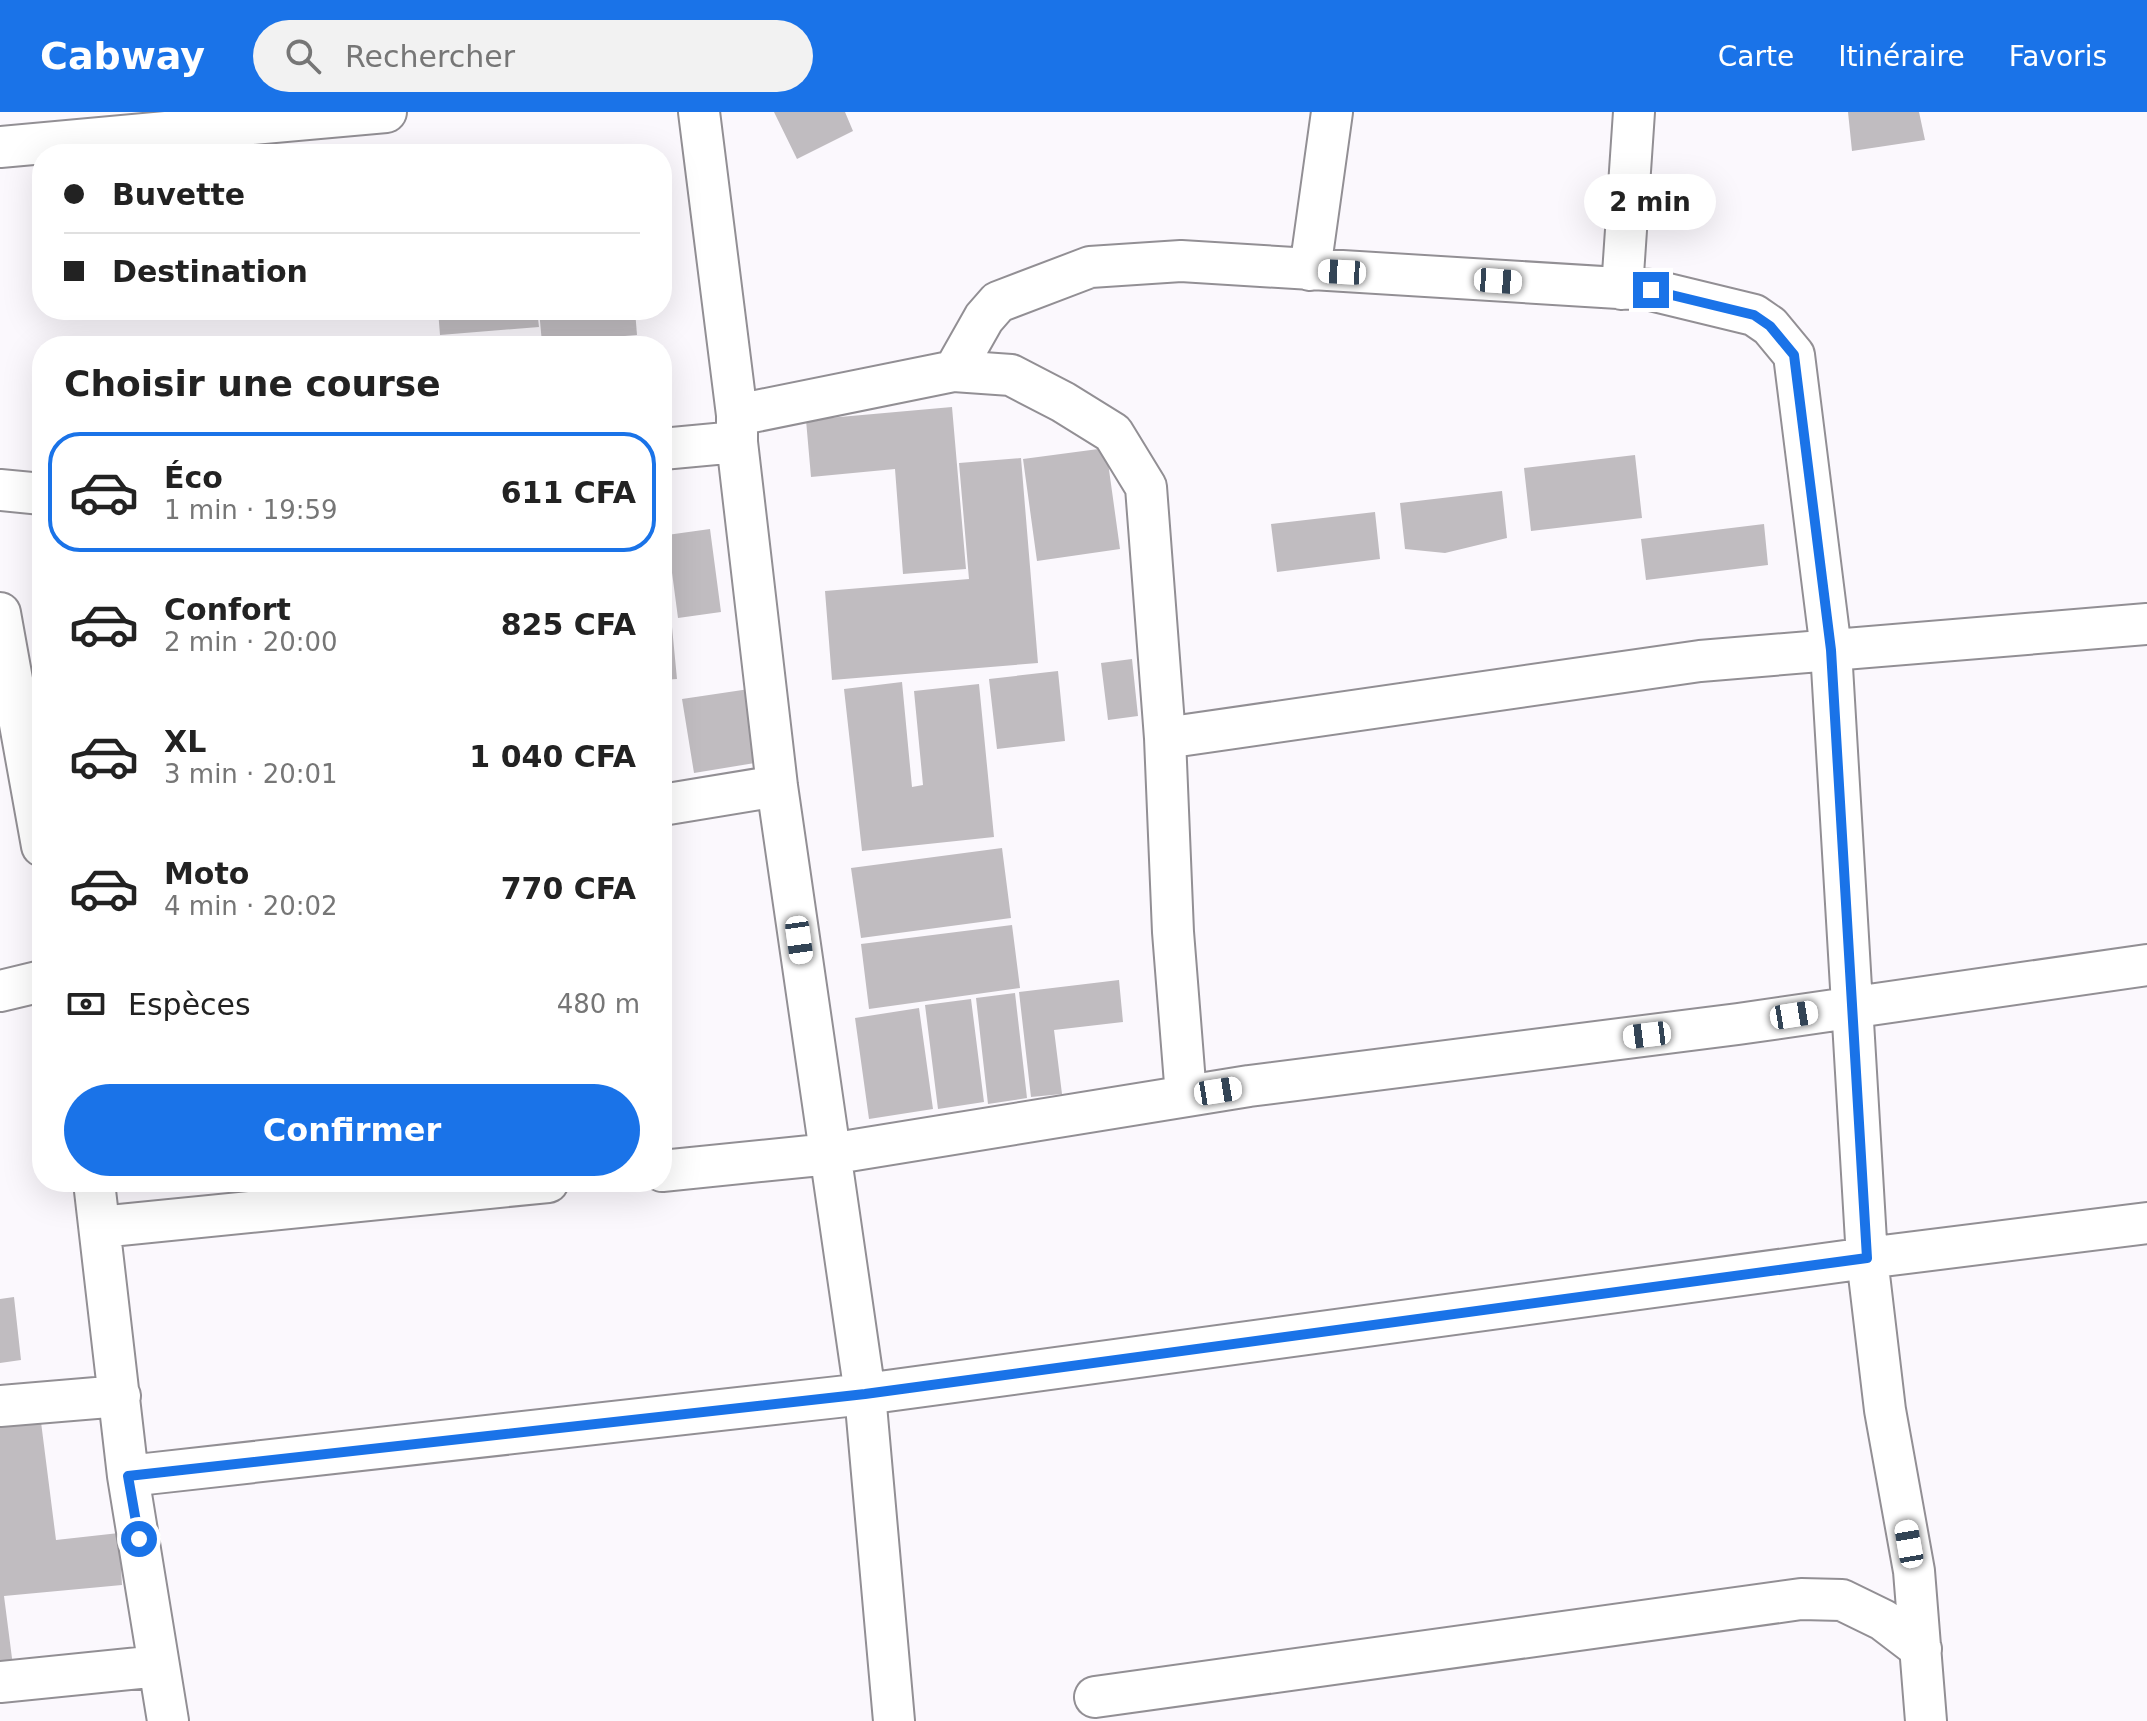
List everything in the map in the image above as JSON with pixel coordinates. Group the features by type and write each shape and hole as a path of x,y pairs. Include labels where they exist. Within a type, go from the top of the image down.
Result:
{"street":[{"path":"33,144 386,112"},
{"path":"699,112 777,786 865,1394 894,1721"},
{"path":"1310,270 1332,112"},
{"path":"1622,289 1634,112"},
{"path":"0,147 32,144"},
{"path":"954,371 984,318 998,302 1090,267 1181,261 1651,290 1754,315 1770,326 1794,355 1831,650 1867,1258 1885,1410 1914,1571 1926,1721"},
{"path":"672,446 954,371 1011,375 1113,433 1146,487 1165,738 1173,932 1186,1096"},
{"path":"0,490 32,493"},
{"path":"0,613 12,752 32,815"},
{"path":"1165,738 1684,663 2147,624"},
{"path":"672,803 777,786"},
{"path":"672,1170 830,1154 1249,1086 1738,1024 2147,965"},
{"path":"0,991 32,983"},
{"path":"95,1192 128,1476 168,1721"},
{"path":"100,1227 448,1192"},
{"path":"128,1476 865,1394 2147,1223"},
{"path":"0,1406 120,1396"},
{"path":"1095,1697 1801,1599 1842,1600 1883,1620 1921,1649"},
{"path":"0,1682 159,1666"}],"building":[{"path":"774,112 845,112 853,131 797,159"},
{"path":"1848,112 1919,112 1925,140 1852,151"},
{"path":"439,320 538,320 539,327 440,335"},
{"path":"540,320 636,320 637,335 541,336"},
{"path":"952,407 966,569 903,574 895,469 811,477 806,420"},
{"path":"1106,448 1120,549 1037,561 1023,459"},
{"path":"1635,455 1642,518 1531,531 1524,468"},
{"path":"1021,458 1038,663 832,680 825,591 969,579 959,463"},
{"path":"1502,491 1507,538 1445,553 1405,549 1400,503"},
{"path":"1375,512 1380,559 1277,572 1271,524"},
{"path":"1764,524 1768,565 1646,580 1641,539"},
{"path":"710,529 721,612 678,618 672,573 672,534"},
{"path":"672,627 677,679 672,679"},
{"path":"1132,659 1138,716 1108,720 1101,663"},
{"path":"1058,671 1065,741 997,749 989,679"},
{"path":"902,682 912,787 923,785 914,691 979,684 994,837 862,851 844,689"},
{"path":"756,688 767,761 694,773 682,699"},
{"path":"1002,848 1011,918 861,938 851,868"},
{"path":"1012,925 1020,988 869,1009 861,944"},
{"path":"1119,980 1123,1022 1054,1030 1062,1094 1031,1097 1019,992"},
{"path":"1015,993 1027,1098 988,1104 976,998"},
{"path":"971,999 984,1102 938,1109 925,1005"},
{"path":"919,1008 933,1109 869,1119 855,1018"},
{"path":"14,1297 21,1360 0,1363 0,1299"},
{"path":"41,1422 56,1540 119,1533 122,1585 4,1596 13,1666 0,1667 0,1425"}],"route":[{"path":"139,1539 128,1476 865,1394 1867,1258 1831,650 1794,355 1770,326 1754,315 1651,290"}]}
